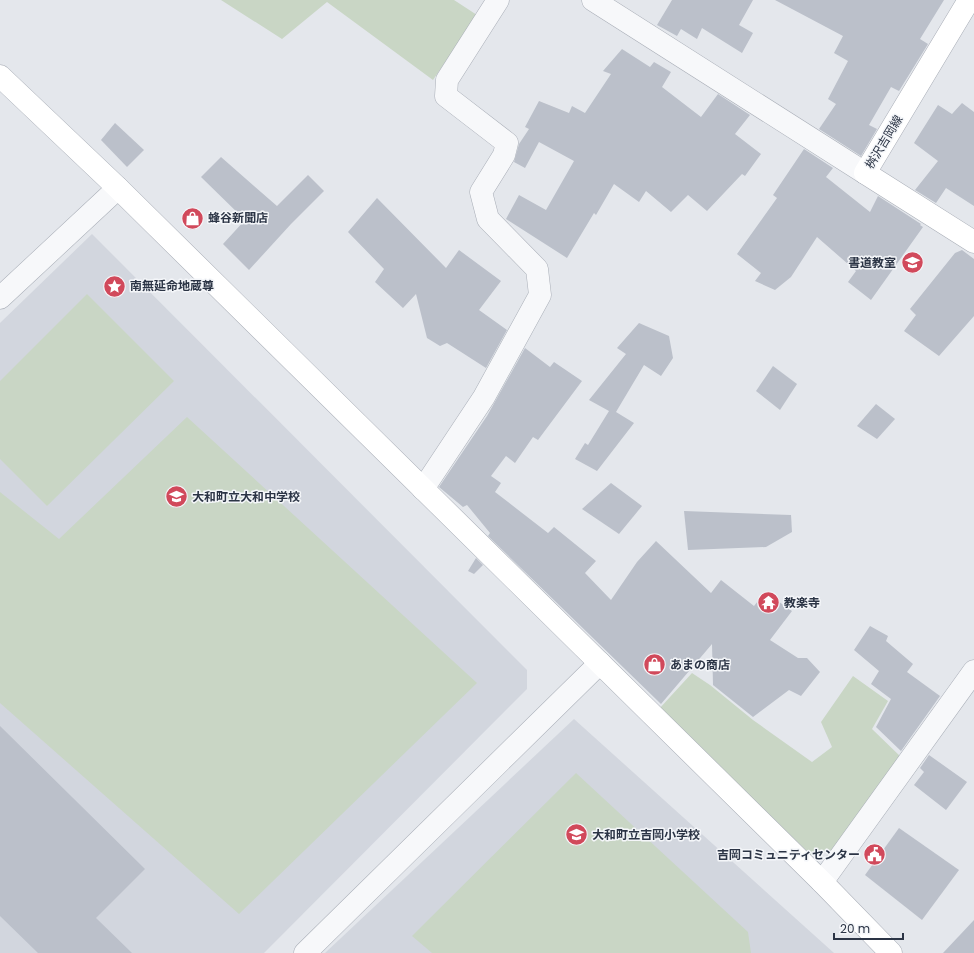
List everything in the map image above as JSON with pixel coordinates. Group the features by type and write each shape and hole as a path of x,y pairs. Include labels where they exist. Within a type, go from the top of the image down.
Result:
{"street":[{"path":"423,489 484,397 540,295 537,269 488,219 481,192 504,155 507,143 446,96 446,80 498,0"},
{"path":"593,0 865,173"},
{"name":"桝沢吉岡線","path":"969,0 865,173 974,242"},
{"path":"0,76 118,188 822,882 891,953"},
{"path":"0,298 118,188"},
{"path":"305,953 600,664"},
{"path":"822,882 974,671"}],"shaded area":[{"name":"大和町立大和中学校","path":"92,234 527,670 527,689 264,953 0,953 0,323"},
{"name":"大和町立吉岡小学校","path":"574,719 834,953 325,953"}],"green space":[{"path":"221,0 454,0 477,15 433,80 327,2 282,39"},
{"path":"87,294 174,381 47,506 0,459 0,381"},
{"path":"187,417 477,683 239,914 0,703 0,492 59,539"},
{"path":"692,673 710,685 753,720 812,762 832,747 821,722 853,676 888,701 872,729 902,758 835,849 811,855 659,709"},
{"path":"576,773 748,932 751,953 432,953 412,936"}],"building":[{"path":"672,0 753,0 739,25 753,33 742,53 702,28 697,39 681,29 677,36 657,25"},
{"path":"775,0 944,0 920,39 928,44 899,91 891,87 869,125 877,129 861,156 819,129 836,104 828,99 848,61 834,53 843,36"},
{"path":"622,49 650,67 654,62 671,72 662,87 701,117 718,94 750,115 735,134 761,154 745,176 742,174 707,211 688,195 671,212 646,191 639,202 614,184 596,215 594,213 567,258 506,219 519,195 546,210 574,161 539,142 525,168 514,162 519,144 529,129 525,127 539,101 569,113 572,106 585,113 611,74 603,71"},
{"path":"962,103 974,112 974,206 946,188 936,203 915,190 938,161 914,143 938,105 952,114"},
{"path":"115,123 144,150 127,167 101,140"},
{"path":"804,149 833,168 826,177 870,212 878,196 921,224 920,225 923,227 871,300 848,282 856,271 817,237 791,277 775,290 755,281 761,273 737,254 777,198 773,195"},
{"path":"221,157 277,206 308,175 324,191 291,224 249,270 223,244 245,220 201,177"},
{"path":"377,198 446,268 459,250 501,281 479,310 507,330 486,368 447,343 440,346 427,338 416,294 403,308 375,282 384,269 348,232"},
{"path":"962,250 974,259 974,316 939,356 904,331 916,315 910,309 955,253"},
{"path":"639,323 669,336 673,358 661,376 644,365 616,412 634,423 597,471 575,459 585,443 588,445 609,411 589,400 626,354 617,348"},
{"path":"525,348 550,367 554,362 582,381 538,440 533,437 515,463 506,456 491,476 501,483 495,492 548,533 554,527 596,561 585,573 611,600 637,562 656,541 711,593 721,580 754,606 765,592 792,611 770,640 798,658 807,658 820,672 801,696 789,690 753,717 713,685 712,644 661,704 488,536 490,533 467,505 463,507 439,487 487,416"},
{"path":"773,366 797,384 780,410 756,391"},
{"path":"876,404 895,419 877,439 857,426"},
{"path":"611,483 642,506 619,534 582,509"},
{"path":"684,511 791,515 792,532 766,547 688,550"},
{"path":"476,558 483,565 474,574 468,571"},
{"path":"870,626 888,636 886,641 913,664 907,672 940,696 901,751 876,727 891,699 871,684 879,671 854,650"},
{"path":"0,726 145,869 96,918 132,953 38,953 0,916"},
{"path":"929,755 967,782 946,810 914,785 924,772 920,768"},
{"path":"899,828 959,870 922,920 865,875"},
{"path":"974,920 974,953 943,953"}],"place":[{"name":"蜂谷新聞店","path":"192,218"},
{"name":"書道教室","path":"912,263"},
{"name":"南無延命地蔵尊","path":"115,286"},
{"name":"大和町立大和中学校","path":"177,497"},
{"name":"教楽寺","path":"768,603"},
{"name":"あまの商店","path":"655,665"},
{"name":"大和町立吉岡小学校","path":"577,835"},
{"name":"吉岡コミュニティセンター","path":"875,855"}]}
